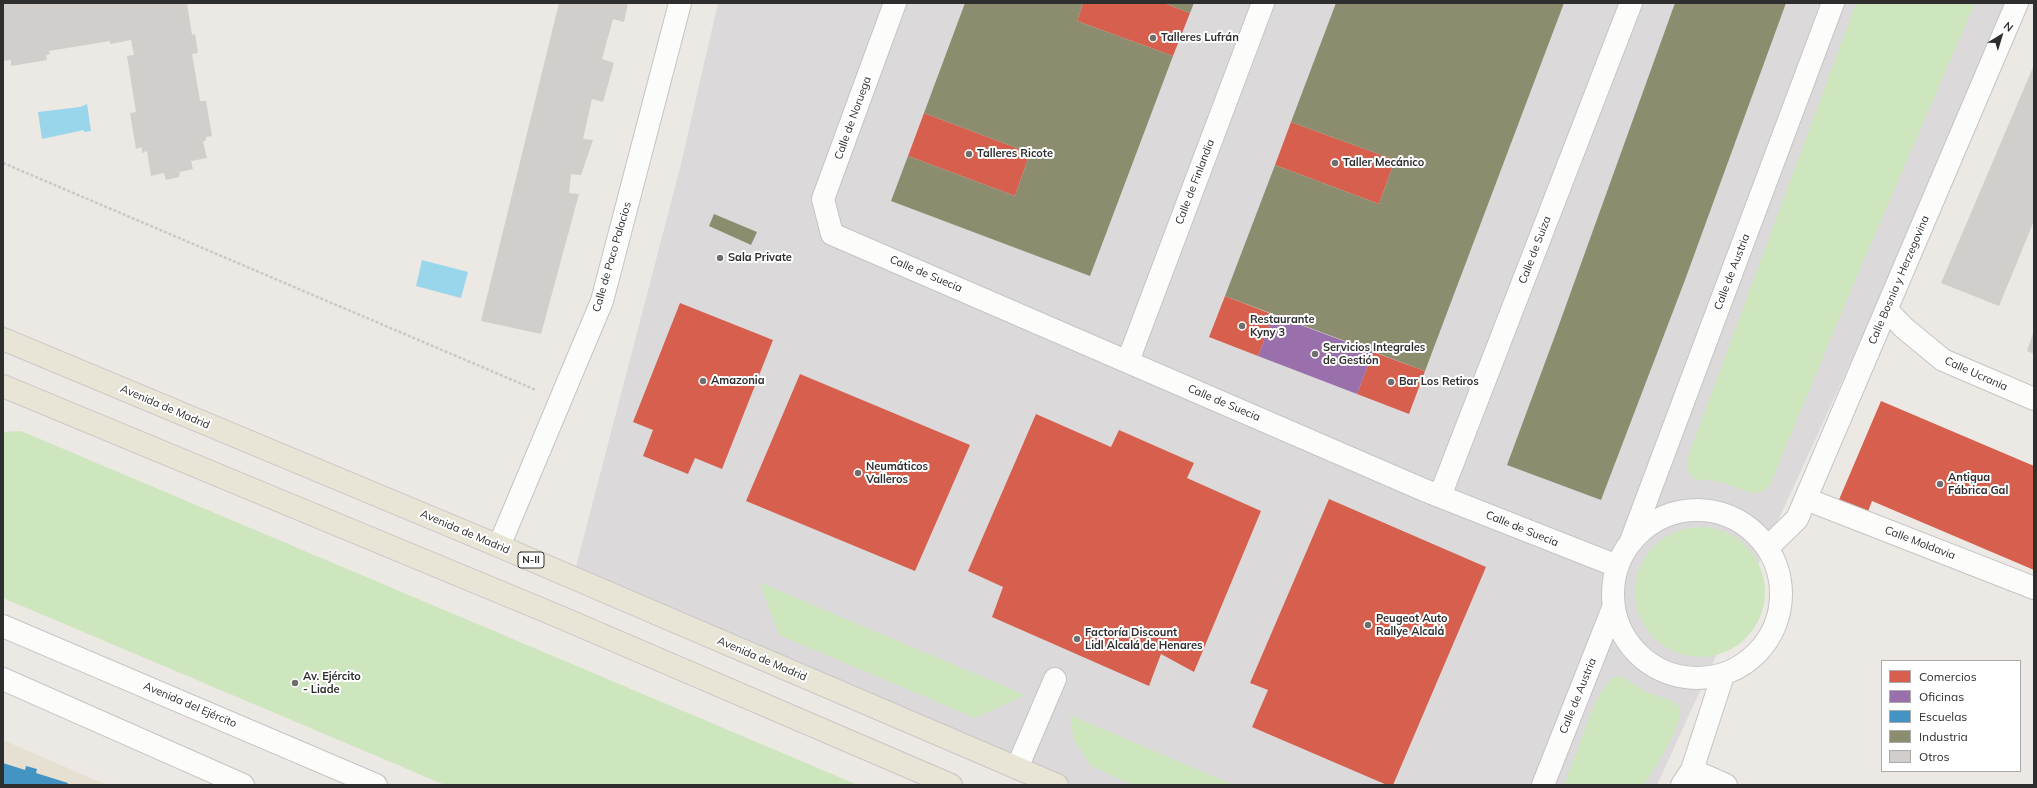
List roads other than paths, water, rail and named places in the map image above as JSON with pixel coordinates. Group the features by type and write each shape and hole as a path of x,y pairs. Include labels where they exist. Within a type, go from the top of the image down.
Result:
{"main road":[{"name":"Avenida de Madrid","path":"3,339 499,546 1057,785"},
{"path":"3,386 552,614 951,785"}],"street":[{"name":"Calle de Paco Palacios","path":"499,546 602,301 680,3"},
{"name":"Calle de Noruega","path":"832,234 823,199 895,3"},
{"name":"Calle de Finlandia","path":"1128,361 1263,3"},
{"name":"Calle de Suiza","path":"1440,496 1631,3"},
{"name":"Calle de Austria","path":"1631,541 1833,3"},
{"name":"Calle Bosnia y Herzegovina","path":"1768,547 1797,519 1887,310 1903,267 2017,3"},
{"name":"Calle de Suecia","path":"832,234 1440,496 1617,566"},
{"name":"Calle Ucrania","path":"1887,310 1903,327 1943,360 2034,399"},
{"name":"Calle Moldavia","path":"1806,498 2034,588"},
{"path":"1701,510 1727,515 1750,528 1768,547 1779,571 1783,597 1778,623 1765,646 1746,664 1723,676 1694,679 1666,673 1641,658 1623,635 1613,608 1613,587 1617,566 1631,541 1651,524 1674,512 1701,510"},
{"name":"Calle de Austria","path":"1543,785 1613,608"},
{"name":"Avenida del Ejército","path":"3,626 376,785"},
{"path":"1723,676 1687,778 1726,785"},
{"path":"3,679 243,785"},
{"path":"1017,768 1056,679"}],"water":[{"path":"87,104 91,131 84,132 84,130 42,139 38,112 80,107"},
{"path":"422,260 468,272 461,298 416,286"}],"place":[{"name":"Talleres Lufrán","path":"1153,38"},
{"name":"Talleres Ricote","path":"969,154"},
{"name":"Taller Mecánico","path":"1335,163"},
{"name":"Sala Private","path":"720,258"},
{"name":"Restaurante Kyny 3","path":"1242,326"},
{"name":"Servicios Integrales de Gestión","path":"1315,354"},
{"name":"Amazonia","path":"703,381"},
{"name":"Bar Los Retiros","path":"1391,382"},
{"name":"Neumáticos Valleros","path":"858,473"},
{"name":"Antigua Fábrica Gal","path":"1940,484"},
{"name":"Peugeot Auto Rallye Alcalá","path":"1368,625"},
{"name":"Factoría Discount Lidl Alcalá de Henares","path":"1077,639"},
{"name":"Av. Ejército - Liade","path":"295,683"}]}
